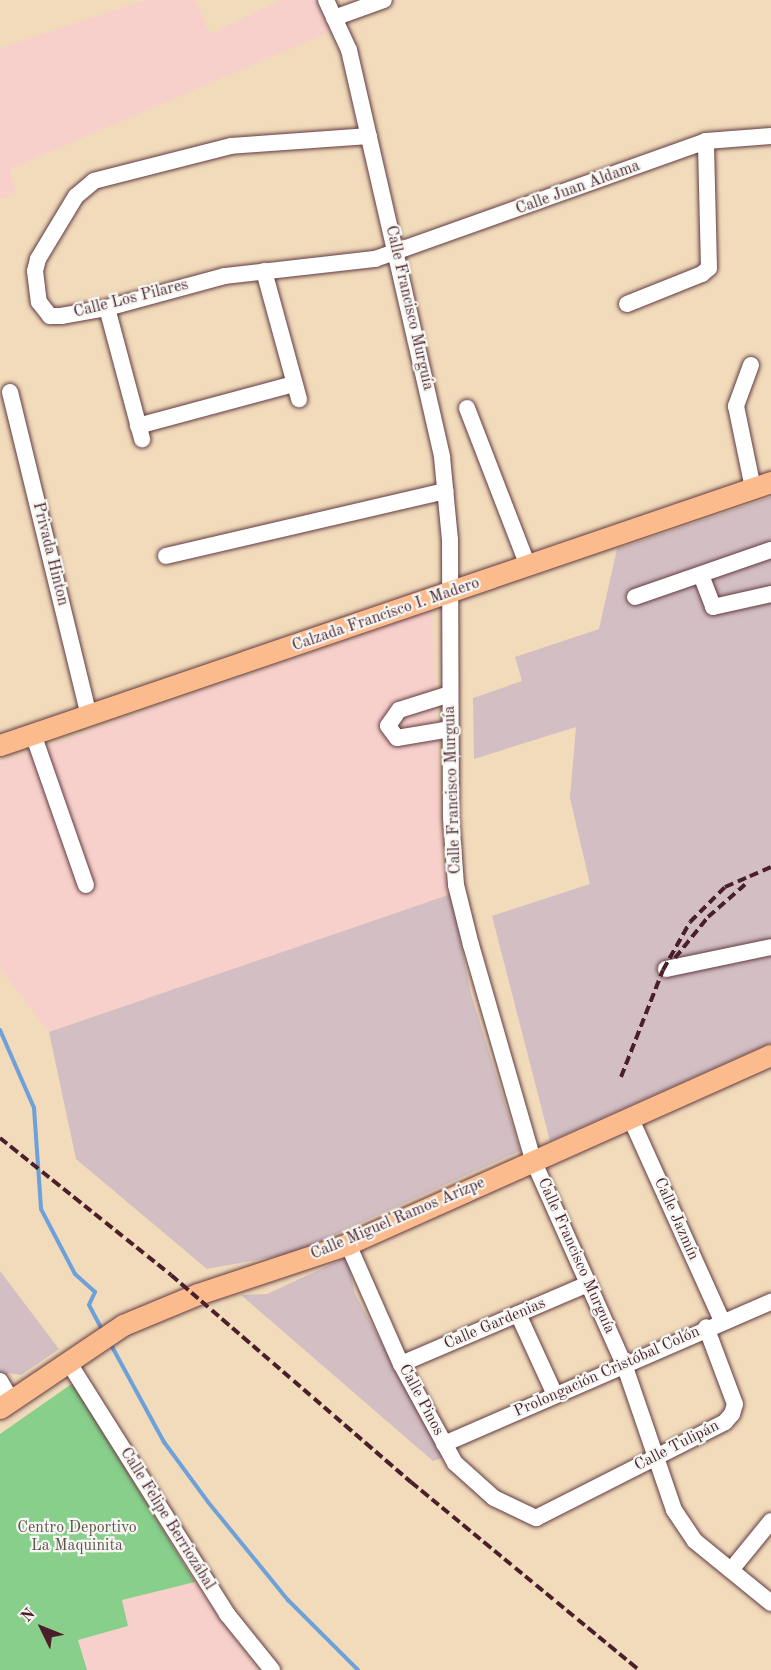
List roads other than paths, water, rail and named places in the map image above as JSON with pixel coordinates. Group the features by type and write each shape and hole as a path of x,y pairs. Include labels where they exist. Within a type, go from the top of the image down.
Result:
{"main road":[{"name":"Calzada Francisco I. Madero","path":"0,745 89,717 762,485"},
{"name":"Calle Miguel Ramos Arizpe","path":"5,1404 123,1325 198,1294 348,1244 771,1055"}],"street":[{"name":"Calle Francisco Murguía","path":"326,0 349,50 397,254 446,491 451,593 450,729 456,885 533,1160 624,1364 681,1525 771,1603"},
{"path":"334,18 384,0"},
{"name":"Calle Juan Aldama","path":"397,254 706,141 768,133"},
{"name":"Calle Los Pilares","path":"369,136 231,146 94,181 76,196 44,247 35,271 39,302 50,316 107,308 195,283 264,271 397,254"},
{"path":"627,303 702,274 709,268 706,141"},
{"path":"107,308 140,433 297,391 264,271"},
{"path":"751,365 736,405 762,485"},
{"name":"Privada Hinton","path":"10,392 89,717"},
{"path":"467,408 528,566"},
{"path":"166,556 446,491"},
{"path":"635,597 771,550"},
{"path":"701,575 713,607 771,594"},
{"path":"450,694 399,710 388,726 397,738 450,729"},
{"path":"33,734 86,885"},
{"path":"666,969 771,947"},
{"name":"Calle Jazmín","path":"630,1117 722,1321"},
{"name":"Calle Pinos","path":"348,1244 401,1364 455,1463 479,1487 509,1508 536,1518"},
{"name":"Calle Gardenias","path":"401,1364 588,1284"},
{"name":"Prolongación Cristóbal Colón","path":"444,1444 706,1327 771,1302"},
{"path":"519,1314 555,1395"},
{"name":"Calle Tulipán","path":"536,1518 725,1422 732,1414 735,1404 706,1327"},
{"name":"Calle Felipe Berriozábal","path":"69,1363 227,1614 272,1670"},
{"path":"0,1381 5,1404"},
{"path":"731,1570 771,1521"}],"waterway":[{"path":"0,1030 34,1108 41,1209 75,1274 95,1292 89,1305 103,1331"},
{"path":"110,1343 164,1442 208,1502 288,1600 358,1670"}],"railway":[{"path":"621,1077 663,970 690,922 725,887 771,867"},
{"path":"675,958 708,917 748,882"},
{"path":"0,1138 171,1275 411,1482 639,1670"}],"park label":[{"name":"Centro Deportivo La Maquinita","path":"77,1537"}]}
